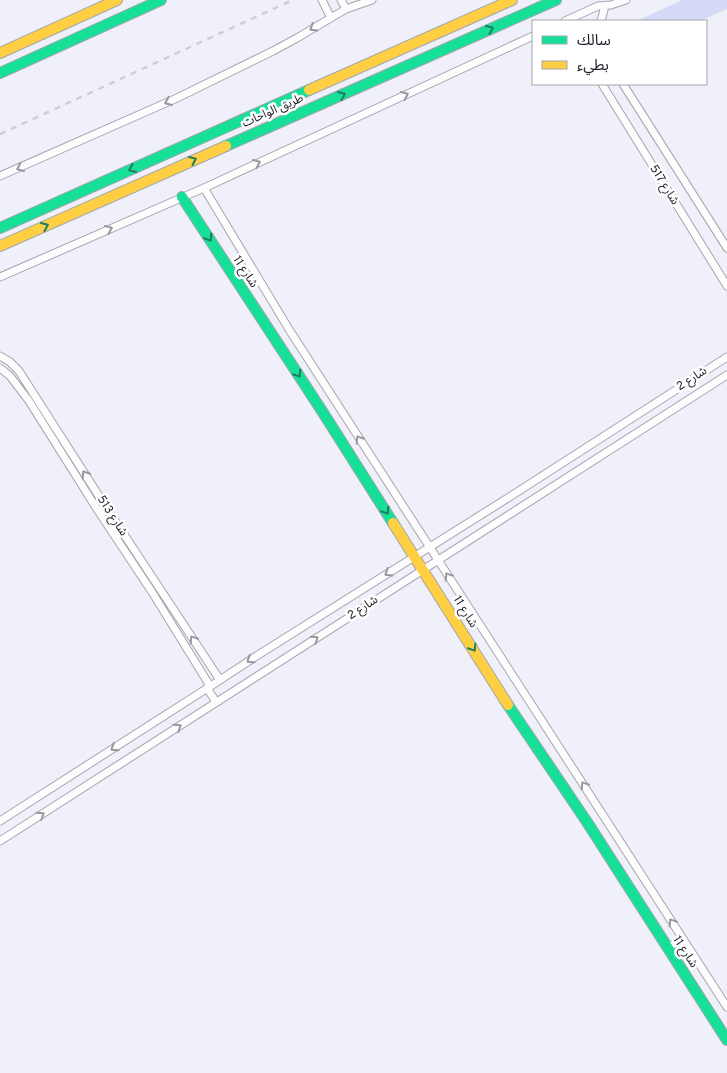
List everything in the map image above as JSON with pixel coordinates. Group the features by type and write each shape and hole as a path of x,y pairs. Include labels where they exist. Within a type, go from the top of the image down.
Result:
{"main road":[{"path":"0,53 117,0"},
{"path":"0,73 161,0"},
{"name":"طريق الواحات","path":"0,228 512,0"},
{"name":"طريق الواحات","path":"0,246 556,0"},
{"name":"شارع 11","path":"182,198 322,411 424,569 514,714 587,822 727,1040"}],"street":[{"path":"322,0 331,18"},
{"path":"341,0 346,9"},
{"path":"0,176 247,65 346,9 372,0"},
{"path":"567,20 601,4 618,3 626,0"},
{"path":"601,4 601,20"},
{"path":"0,277 182,198 532,36"},
{"name":"شارع 517","path":"603,85 727,286"},
{"name":"شارع 517","path":"624,85 727,248"},
{"name":"شارع 11","path":"204,188 290,332 727,1007"},
{"name":"شارع 513","path":"0,356 19,370 104,504 220,680"},
{"name":"شارع 2","path":"0,821 258,654 568,460 727,357"},
{"name":"شارع 513","path":"0,368 10,376 29,401 152,592 216,702"},
{"name":"شارع 2","path":"0,841 727,375"},
{"path":"29,401 36,396"},
{"path":"97,509 104,504"},
{"path":"152,592 159,587"},
{"path":"668,948 683,938"}],"shaded area":[{"path":"682,0 727,0 727,9 702,20 639,20"}],"railway":[{"path":"0,134 293,0"}],"traffic: fast":[{"path":"0,73 161,0"},
{"path":"226,146 556,0"},
{"path":"0,228 309,90"},
{"path":"182,197 393,523"},
{"path":"508,705 587,822 727,1040"}],"traffic: slow":[{"path":"0,53 117,0"},
{"path":"309,90 512,0"},
{"path":"0,246 226,146"},
{"path":"393,523 508,705"}]}
